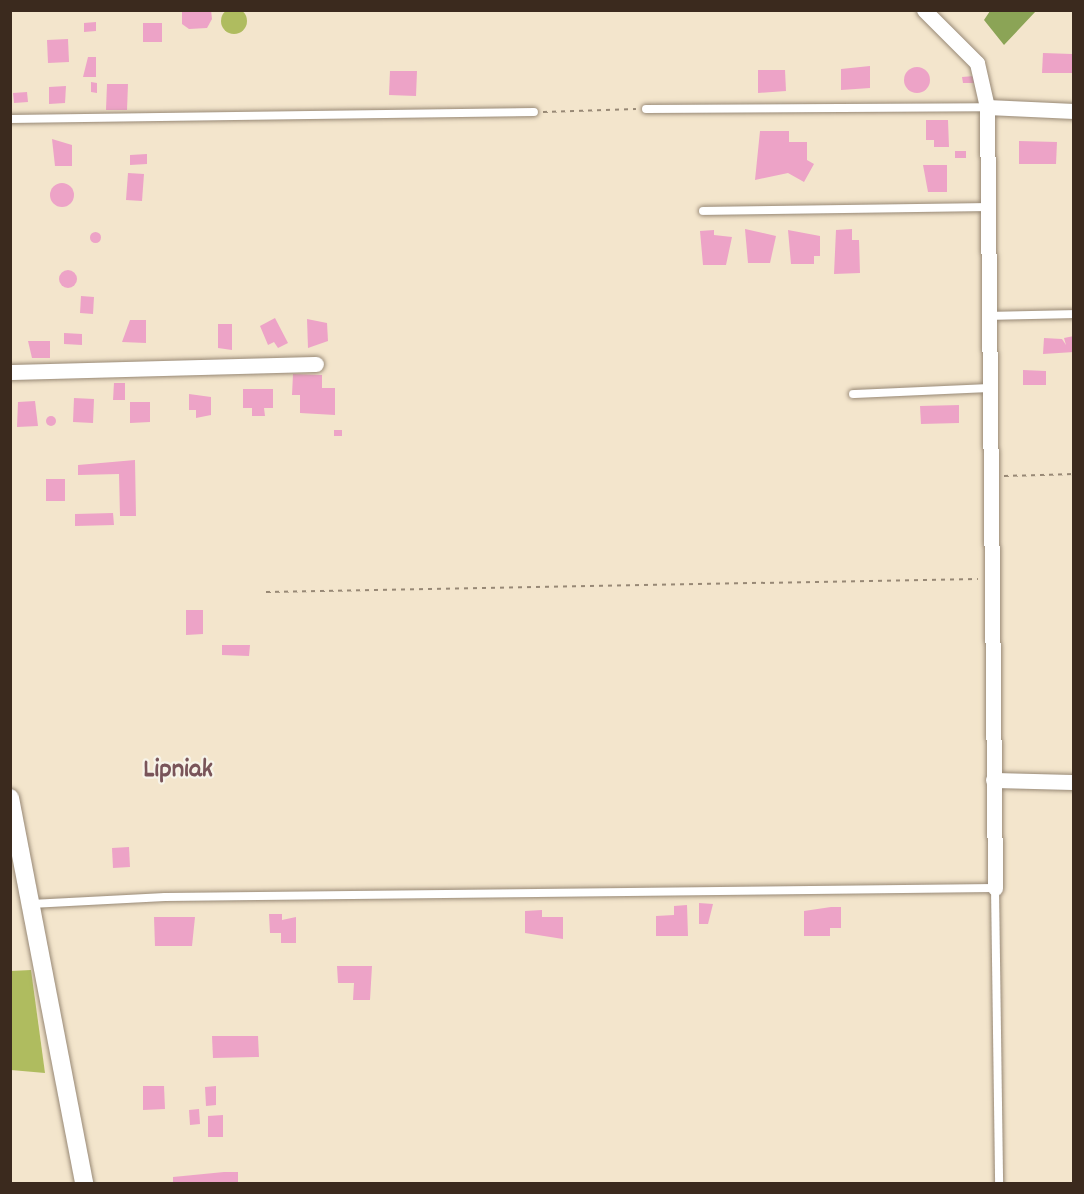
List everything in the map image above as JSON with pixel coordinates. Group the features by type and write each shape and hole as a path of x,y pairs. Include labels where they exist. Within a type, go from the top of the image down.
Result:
{"street":[{"path":"924,10 977,63 987,107 986,207 993,476 995,888"},
{"path":"987,107 1074,111"},
{"path":"10,372 316,364"},
{"path":"993,780 1074,782"},
{"path":"10,798 84,1184"}],"lane":[{"path":"646,109 987,107"},
{"path":"10,119 534,112"},
{"path":"703,211 986,207"},
{"path":"989,316 1074,314"},
{"path":"853,394 991,387"},
{"path":"31,904 165,897 995,888 999,1184"}],"path":[{"path":"534,112 646,109"},
{"path":"993,476 1074,474"},
{"path":"266,592 993,579"}],"green space":[{"path":"234,8 243,12 247,21 243,30 234,34 225,30 221,21 225,12"},
{"path":"990,11 1036,11 1004,45 984,20"},
{"path":"31,970 45,1073 11,1070 11,971"}],"building":[{"path":"182,10 211,10 212,19 207,28 189,29 182,24"},
{"path":"96,22 96,31 84,32 84,23"},
{"path":"143,23 162,23 162,42 143,42"},
{"path":"68,39 69,62 48,63 47,40"},
{"path":"1043,53 1072,54 1072,73 1042,73"},
{"path":"88,57 96,57 96,77 83,77"},
{"path":"870,66 870,88 841,90 841,69"},
{"path":"917,67 926,71 930,80 926,89 917,93 908,89 904,80 908,71"},
{"path":"758,70 785,70 786,91 758,93"},
{"path":"390,71 417,71 416,96 389,95"},
{"path":"974,76 974,83 963,83 962,77"},
{"path":"91,82 97,83 97,93 91,92"},
{"path":"107,84 128,84 127,110 106,110"},
{"path":"66,86 65,103 49,104 49,87"},
{"path":"27,92 28,102 14,103 13,93"},
{"path":"926,120 948,120 949,147 934,147 934,140 926,140"},
{"path":"760,131 789,131 789,142 807,142 807,160 814,164 804,182 788,173 755,180"},
{"path":"52,139 72,145 72,166 55,166"},
{"path":"1019,141 1057,142 1056,164 1019,164"},
{"path":"955,151 966,151 966,158 955,158"},
{"path":"147,154 147,164 130,165 130,155"},
{"path":"923,165 947,165 947,192 928,192"},
{"path":"128,173 144,174 142,201 126,200"},
{"path":"62,183 70,187 74,195 70,203 62,207 54,203 50,195 54,187"},
{"path":"745,229 776,236 770,263 748,263"},
{"path":"852,229 852,240 859,240 860,273 834,274 836,230"},
{"path":"714,230 714,235 732,237 726,265 703,265 700,231"},
{"path":"788,230 820,236 820,256 814,256 814,264 791,264"},
{"path":"95,232 99,233 99,241 95,242 91,241 90,237 91,233"},
{"path":"68,270 74,273 77,279 74,285 68,288 62,285 59,279 62,273"},
{"path":"81,296 94,297 93,314 80,313"},
{"path":"275,318 288,343 278,348 274,342 268,345 260,326"},
{"path":"307,319 327,323 328,341 308,348"},
{"path":"130,320 146,320 146,343 122,342"},
{"path":"218,324 232,324 232,350 218,348"},
{"path":"64,333 82,334 82,345 64,344"},
{"path":"1074,336 1074,352 1043,354 1044,338 1062,339 1066,345 1064,338"},
{"path":"28,341 50,341 50,358 32,358"},
{"path":"1023,370 1046,371 1046,385 1023,385"},
{"path":"293,374 322,375 322,388 335,388 335,415 300,413 300,395 292,395"},
{"path":"114,383 125,383 125,400 113,400"},
{"path":"243,389 273,389 273,408 264,408 265,416 252,416 252,408 243,408"},
{"path":"189,394 211,397 211,415 196,418 196,410 189,410"},
{"path":"74,398 94,399 93,423 73,422"},
{"path":"35,401 38,426 17,427 18,402"},
{"path":"130,402 150,402 150,422 130,423"},
{"path":"959,405 959,423 921,424 920,406"},
{"path":"51,416 56,421 51,426 46,421"},
{"path":"334,430 342,430 342,436 334,436"},
{"path":"135,460 136,516 120,516 119,474 78,475 78,465"},
{"path":"46,479 65,479 65,501 46,501"},
{"path":"113,513 114,525 75,526 75,514"},
{"path":"186,610 203,610 203,634 186,635"},
{"path":"222,645 250,645 249,656 222,655"},
{"path":"129,847 130,867 113,868 112,848"},
{"path":"699,903 713,904 708,924 699,924"},
{"path":"687,905 688,936 656,936 656,916 674,915 674,906"},
{"path":"841,907 841,928 830,928 830,936 804,936 804,911"},
{"path":"542,910 542,917 563,917 563,939 525,933 525,911"},
{"path":"269,914 282,914 282,920 296,917 296,943 281,943 281,933 270,933"},
{"path":"154,917 195,917 192,946 155,946"},
{"path":"337,966 372,966 370,1000 353,1000 354,983 338,983"},
{"path":"212,1036 258,1036 259,1057 213,1058"},
{"path":"143,1086 164,1086 165,1109 143,1110"},
{"path":"216,1086 216,1105 206,1106 205,1087"},
{"path":"199,1109 200,1124 190,1125 189,1110"},
{"path":"223,1115 223,1137 208,1137 208,1116"},
{"path":"238,1172 238,1184 173,1184 173,1177"}],"district":[{"name":"Lipniak","path":"178,771"}]}
